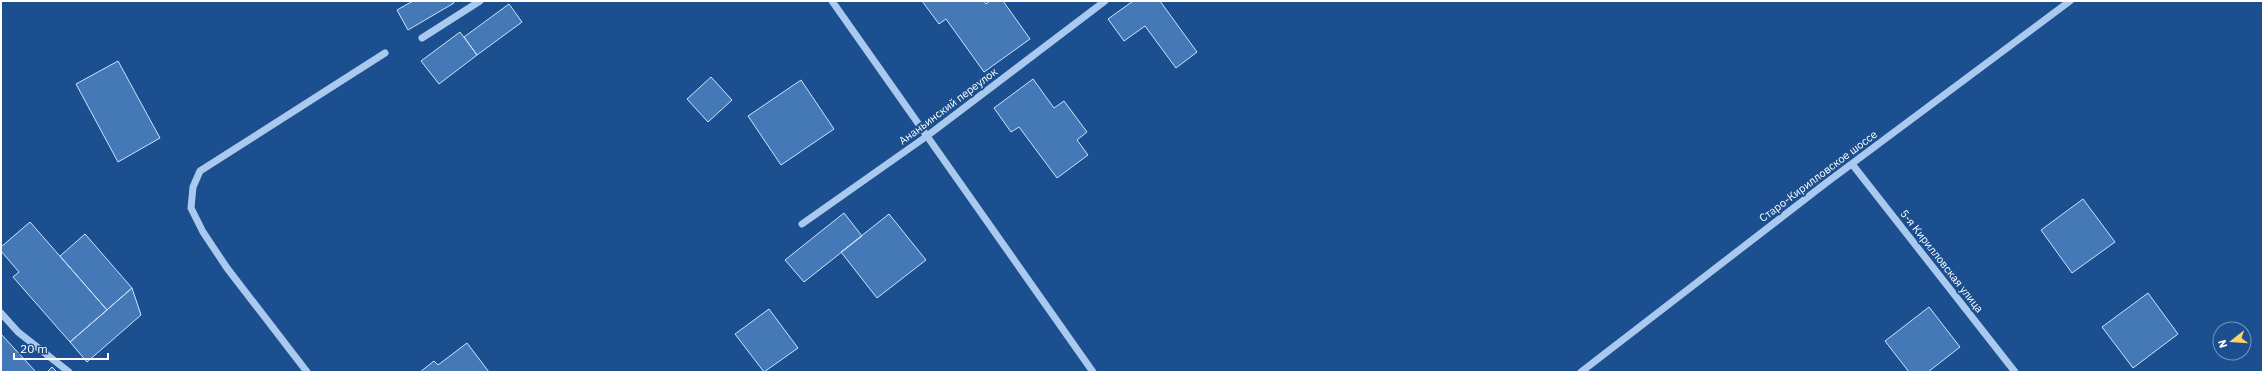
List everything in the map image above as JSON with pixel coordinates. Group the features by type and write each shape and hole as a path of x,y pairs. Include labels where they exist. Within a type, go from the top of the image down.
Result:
{"street":[{"path":"422,38 480,1"},
{"path":"832,1 1093,372"},
{"name":"Ананьинский переулок","path":"802,224 927,136 1105,1"},
{"name":"Старо-Кирилловское шоссе","path":"1581,372 1852,164 2070,1"},
{"path":"307,372 227,268 203,232 191,208 193,187 200,171 385,53"},
{"name":"5-я Кирилловская улица","path":"1852,164 2015,372"},
{"path":"1,313 18,332 69,372"}],"building":[{"path":"413,1 453,1 454,3 408,30 397,10"},
{"path":"922,1 984,1 986,4 990,1 1003,1 1030,39 984,72 946,19 939,24"},
{"path":"1133,1 1160,1 1197,52 1176,68 1145,26 1124,41 1108,19"},
{"path":"509,4 522,22 477,55 464,37"},
{"path":"460,32 477,55 439,84 421,61"},
{"path":"118,61 160,138 118,162 76,84"},
{"path":"711,77 732,100 708,122 687,99"},
{"path":"1033,79 1054,108 1064,101 1087,132 1077,140 1088,155 1057,178 1019,127 1011,132 994,108"},
{"path":"801,80 834,129 781,165 748,116"},
{"path":"2083,199 2115,242 2072,273 2041,230"},
{"path":"844,213 862,236 804,282 785,260"},
{"path":"889,214 926,260 877,298 841,252"},
{"path":"30,222 107,310 70,342 13,277 19,272 1,251 1,247"},
{"path":"85,234 132,288 107,310 60,256"},
{"path":"132,288 141,315 87,362 70,342"},
{"path":"2148,293 2178,334 2133,368 2102,327"},
{"path":"1929,307 1960,347 1928,372 1909,372 1885,341"},
{"path":"769,309 798,348 764,372 735,334"},
{"path":"1,334 36,372 1,372"},
{"path":"467,343 489,372 420,372 434,361 438,365"},
{"path":"52,367 57,372 47,372"}]}
